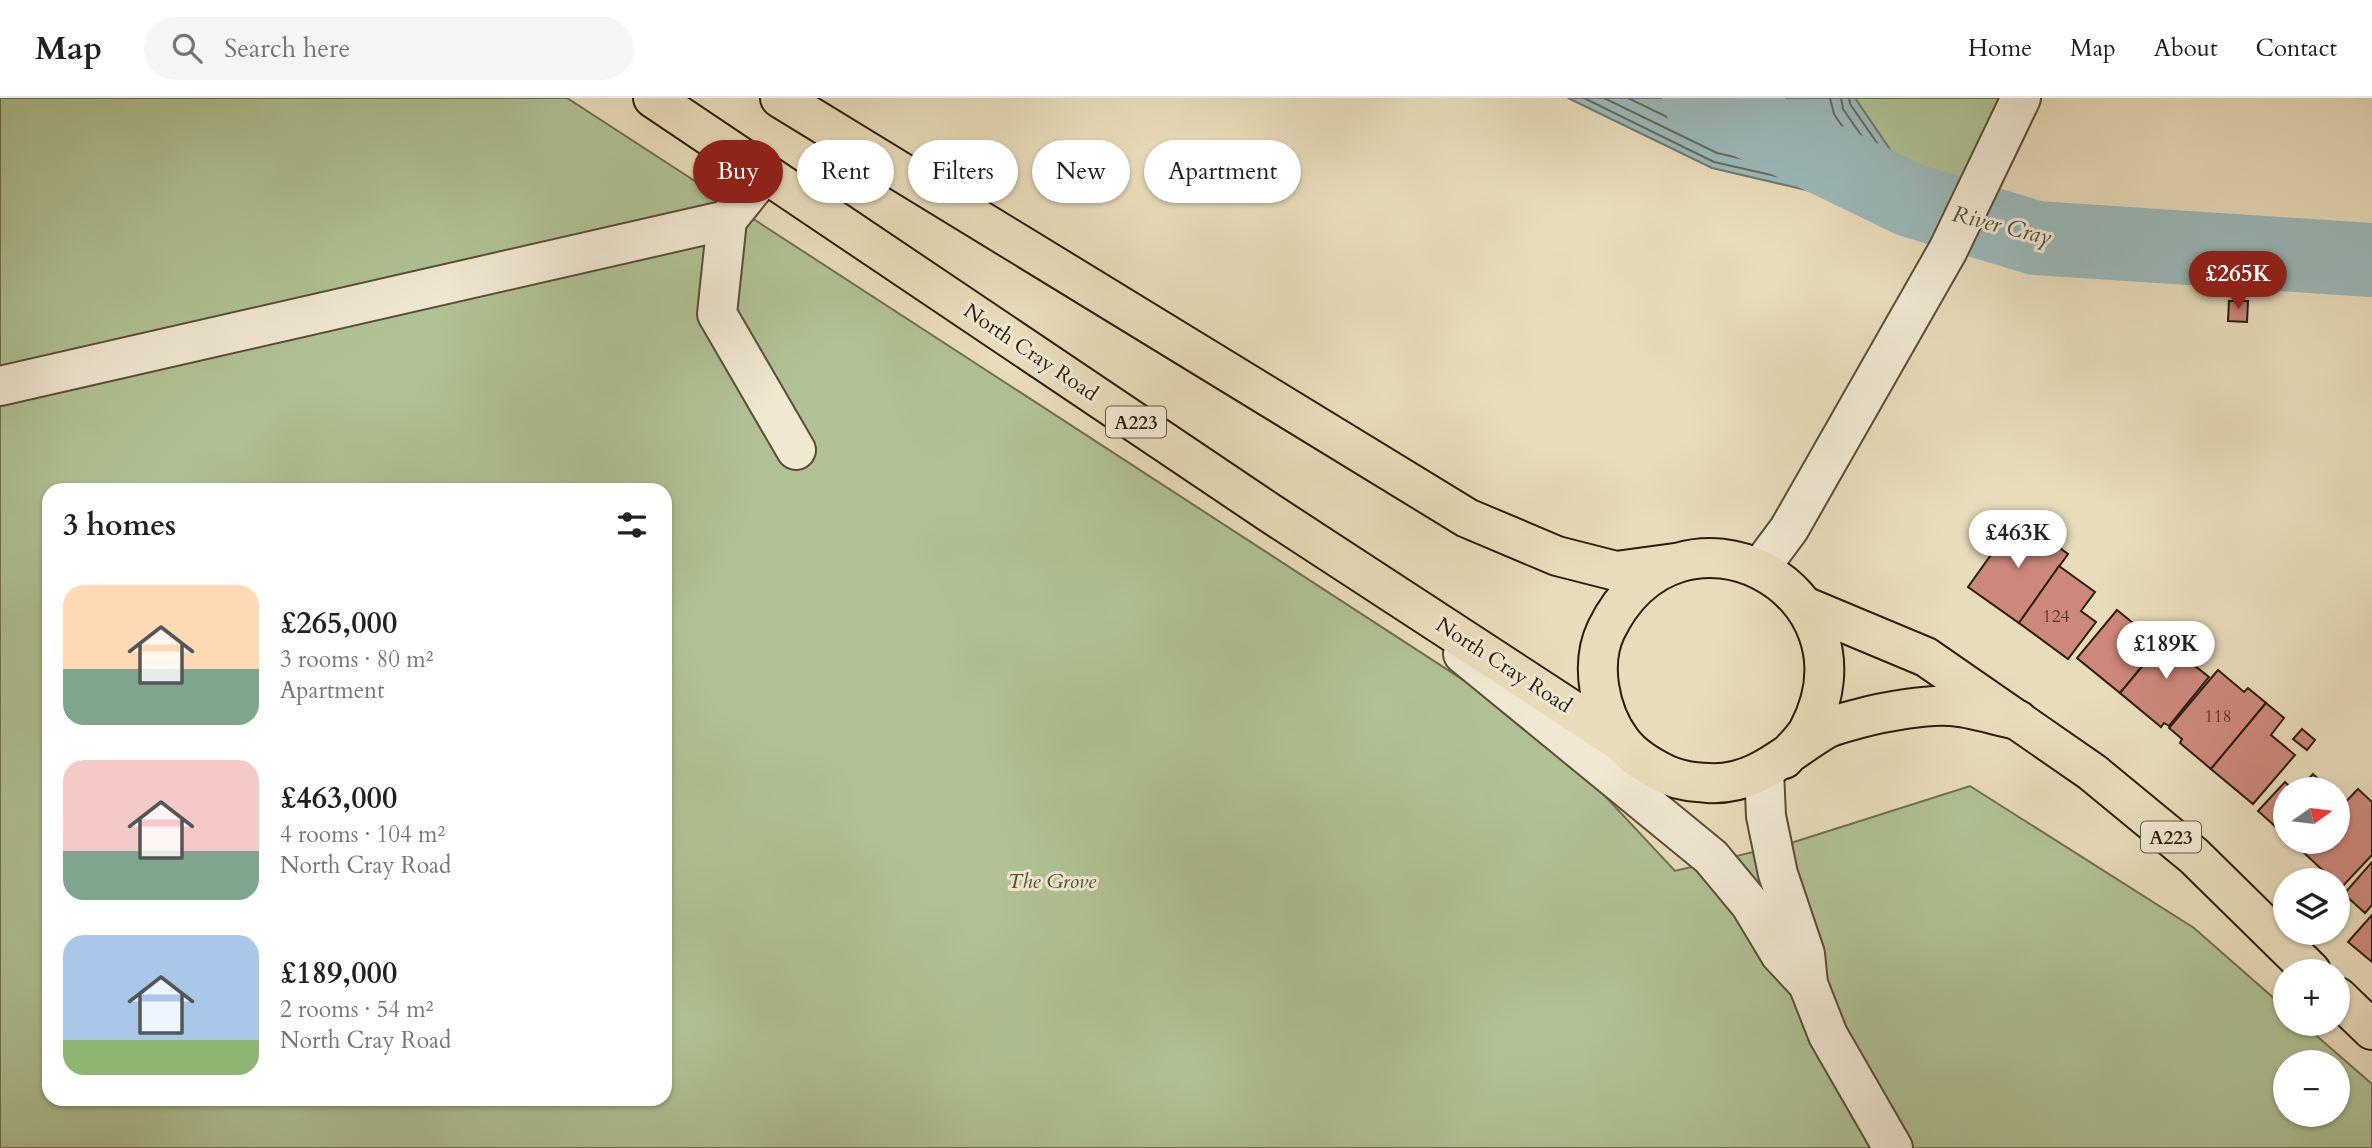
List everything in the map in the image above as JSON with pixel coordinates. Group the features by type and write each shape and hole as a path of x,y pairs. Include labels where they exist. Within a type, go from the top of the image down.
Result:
{"main road":[{"name":"North Cray Road","path":"653,98 716,140"},
{"name":"A223","path":"780,98 1467,518 1557,556 1616,571 1704,557 1732,559 1760,568 1785,584 1804,606 1819,636 1824,670 1820,703 1806,733 1774,765"},
{"name":"North Cray Road","path":"783,185 1412,605 1621,741"},
{"name":"A223","path":"1675,563 1643,580 1618,606 1602,638 1598,674 1604,710 1621,741 1648,766 1682,781 1728,784 1753,777 1828,728 1873,715 1950,706 2018,720"},
{"name":"A223","path":"1804,606 1926,657 2092,772 2194,856 2299,959"},
{"path":"2350,1009 2372,1030"}],"lane":[{"path":"1760,568 1789,529 1951,243 2021,98"},
{"path":"741,203 727,220 717,314 796,450"},
{"path":"0,386 727,220"},
{"path":"1412,605 1467,658 1711,857 1750,904 1780,954 1808,984"},
{"path":"1774,765 1766,816 1778,874 1805,954 1808,984 1828,1035 1893,1148"}],"green space":[{"name":"The Grove","path":"0,98 567,98 693,180 693,203 729,203 1548,735 1675,871 1794,842 1970,786 2194,928 2273,997 2273,1036 2317,1036 2333,1050 2273,1050 2273,1127 2350,1127 2350,1065 2372,1084 2372,1148 0,1148"},
{"path":"1699,98 2021,98 1963,220 1910,200"}],"water":[{"path":"1568,98 1855,98 1915,186 1905,213 1712,168"}],"building":[{"path":"2229,301 2248,301 2247,322 2228,321"},
{"path":"2018,517 2068,554 2019,623 1968,587"},
{"path":"2059,566 2095,592 2081,611 2096,622 2068,659 2019,623"},
{"path":"2117,610 2160,645 2120,693 2077,658"},
{"path":"2174,628 2191,642 2181,655 2209,677 2169,726 2164,723 2161,727 2120,693"},
{"path":"2218,670 2244,692 2248,688 2266,703 2211,769 2180,743 2182,739 2169,728"},
{"path":"2266,703 2284,718 2271,735 2295,755 2276,777 2273,777 2273,781 2253,804 2211,769"},
{"path":"2302,729 2315,740 2307,750 2293,739"},
{"path":"2358,789 2372,802 2372,855 2350,878 2350,868 2320,868 2305,854 2350,854 2350,797"},
{"path":"2273,795 2273,824 2258,811"},
{"path":"2372,862 2372,905 2365,913 2350,899 2350,887"},
{"path":"2372,915 2372,962 2350,944 2350,940"}],"waterway":[{"name":"River Cray","path":"1699,98 1910,200 2036,238 2372,260"}]}
